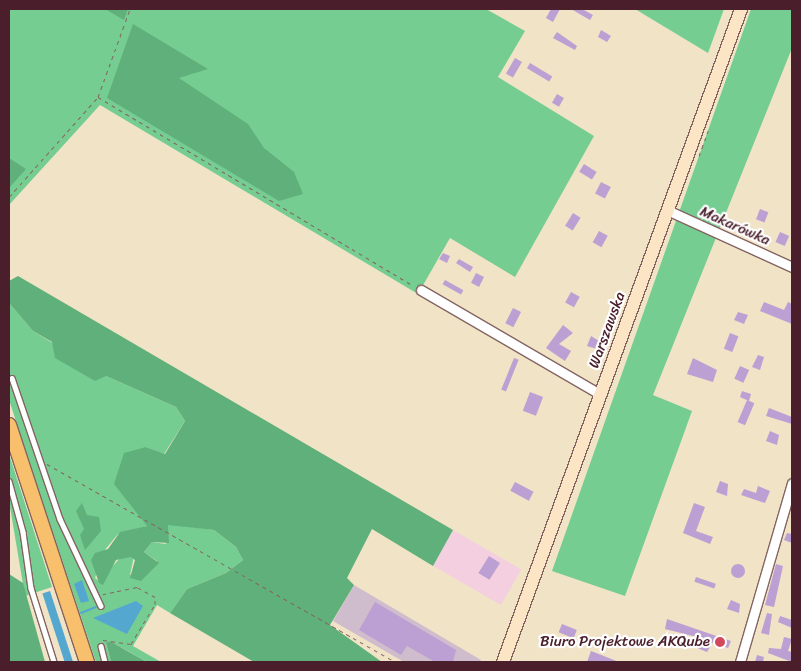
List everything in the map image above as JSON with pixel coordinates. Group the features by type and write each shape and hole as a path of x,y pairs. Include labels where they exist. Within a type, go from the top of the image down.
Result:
{"main road":[{"path":"9,424 87,662"}],"street":[{"name":"Warszawska","path":"504,662 741,9"},
{"name":"Makarówka","path":"667,210 792,267"},
{"path":"421,290 600,394"},
{"path":"740,662 792,483"}],"lane":[{"path":"12,378 60,519 98,596 101,606"},
{"path":"9,481 24,532 31,588 54,662"},
{"path":"101,646 105,662"}],"path":[{"path":"9,197 98,97 130,9"},
{"path":"98,97 421,290"},
{"path":"41,462 59,468 396,662"},
{"path":"98,596 126,586 155,598 132,644 106,638 101,646"}],"shaded area":[{"path":"453,530 521,570 501,605 432,566"},
{"path":"354,585 481,660 480,662 404,662 333,621"}],"green space":[{"path":"9,9 486,9 525,31 498,77 594,136 515,277 450,238 418,294 100,105 9,205"},
{"path":"105,9 128,9 124,20"},
{"path":"635,9 724,9 708,53"},
{"path":"751,9 792,9 792,48 653,395 692,411 625,596 552,571"},
{"path":"133,24 208,69 179,78 248,124 264,148 294,172 303,194 279,201 107,98"},
{"path":"9,158 26,169 9,188"},
{"path":"18,276 453,530 433,566 372,529 347,578 354,585 330,625 382,662 254,662 170,613 187,589 226,573 243,560 236,547 214,530 168,525 169,543 152,542 144,552 159,563 141,581 130,578 135,560 131,557 116,560 103,585 99,583 91,560 95,553 108,549 120,532 147,526 114,484 124,453 146,447 165,454 185,421 176,407 106,376 95,381 55,358 52,342 33,331 9,303 9,281"},
{"path":"9,303 33,331 106,376 176,407 185,421 164,454 146,447 147,526 118,534 104,551 95,578 103,584 102,578 120,558 134,556 130,575 157,561 144,552 152,542 166,544 168,524 214,530 236,547 243,560 226,573 187,589 170,613 157,605 133,646 161,662 147,662 110,641 106,644 111,662 96,662 9,400"},
{"path":"9,454 52,587 25,596 9,501"},
{"path":"82,503 87,515 99,517 101,531 85,550 80,535 84,529 76,511"},
{"path":"9,574 23,583 45,662 9,662"},
{"path":"110,641 147,662 111,662 106,643"}],"water":[{"path":"82,580 89,601 81,603 74,584"},
{"path":"50,591 73,662 65,662 42,593"},
{"path":"136,601 143,606 127,634 93,618"}],"building":[{"path":"551,9 560,9 553,22 546,18"},
{"path":"571,9 582,9 593,15 590,20"},
{"path":"601,30 611,36 607,42 598,37"},
{"path":"557,32 577,46 575,50 553,38"},
{"path":"515,58 522,62 513,78 506,74"},
{"path":"530,63 552,76 549,82 527,68"},
{"path":"557,94 564,98 559,107 552,103"},
{"path":"584,164 597,172 592,180 579,172"},
{"path":"601,182 611,187 605,199 595,194"},
{"path":"760,209 768,212 764,222 756,219"},
{"path":"573,213 581,218 573,230 565,226"},
{"path":"599,231 608,236 601,247 593,242"},
{"path":"780,232 789,236 785,246 776,242"},
{"path":"443,253 450,256 447,263 439,259"},
{"path":"459,259 473,267 470,272 456,263"},
{"path":"476,273 484,277 479,287 471,283"},
{"path":"445,280 463,290 461,295 443,284"},
{"path":"571,292 580,297 574,307 565,302"},
{"path":"764,302 784,310 788,302 792,304 792,324 760,311"},
{"path":"513,308 521,312 513,327 505,323"},
{"path":"738,312 748,315 744,324 734,320"},
{"path":"563,325 573,333 559,344 571,351 565,361 546,348"},
{"path":"730,333 738,336 732,352 724,349"},
{"path":"591,336 599,341 597,349 587,346"},
{"path":"758,355 764,357 760,370 752,367"},
{"path":"514,358 519,360 506,391 501,390"},
{"path":"693,358 717,370 713,382 687,374"},
{"path":"740,366 749,370 743,383 734,379"},
{"path":"742,391 751,394 749,401 740,397"},
{"path":"530,392 543,397 536,416 523,411"},
{"path":"747,400 754,403 745,425 738,422"},
{"path":"769,408 792,417 792,424 766,416"},
{"path":"770,431 779,435 777,445 766,441"},
{"path":"720,481 728,484 727,496 716,492"},
{"path":"515,482 534,492 529,501 510,491"},
{"path":"758,486 770,491 765,503 741,495 744,489 756,493"},
{"path":"694,503 705,507 696,531 713,537 710,544 683,533"},
{"path":"787,533 792,534 792,543 784,540"},
{"path":"489,556 500,563 489,580 478,573"},
{"path":"738,564 743,566 745,571 743,576 738,578 733,576 731,571 733,566"},
{"path":"776,564 783,566 774,607 765,605"},
{"path":"696,577 716,584 714,589 694,582"},
{"path":"731,600 740,604 739,613 727,609"},
{"path":"375,602 456,650 453,662 435,662 407,646 401,655 359,630"},
{"path":"767,613 772,614 769,635 761,633"},
{"path":"780,616 792,620 792,628 778,622"},
{"path":"667,619 731,641 728,648 713,642 707,652 697,648 701,638 665,629"},
{"path":"562,624 577,630 573,638 559,632"},
{"path":"784,637 792,639 788,651 792,652 792,662 768,653 769,648 781,649"},
{"path":"591,651 619,662 587,662"},
{"path":"757,655 764,657 763,662 755,662"}],"waterway":[{"path":"81,613 96,607"}],"place":[{"name":"Biuro Projektowe AKQube","path":"720,642"}]}
